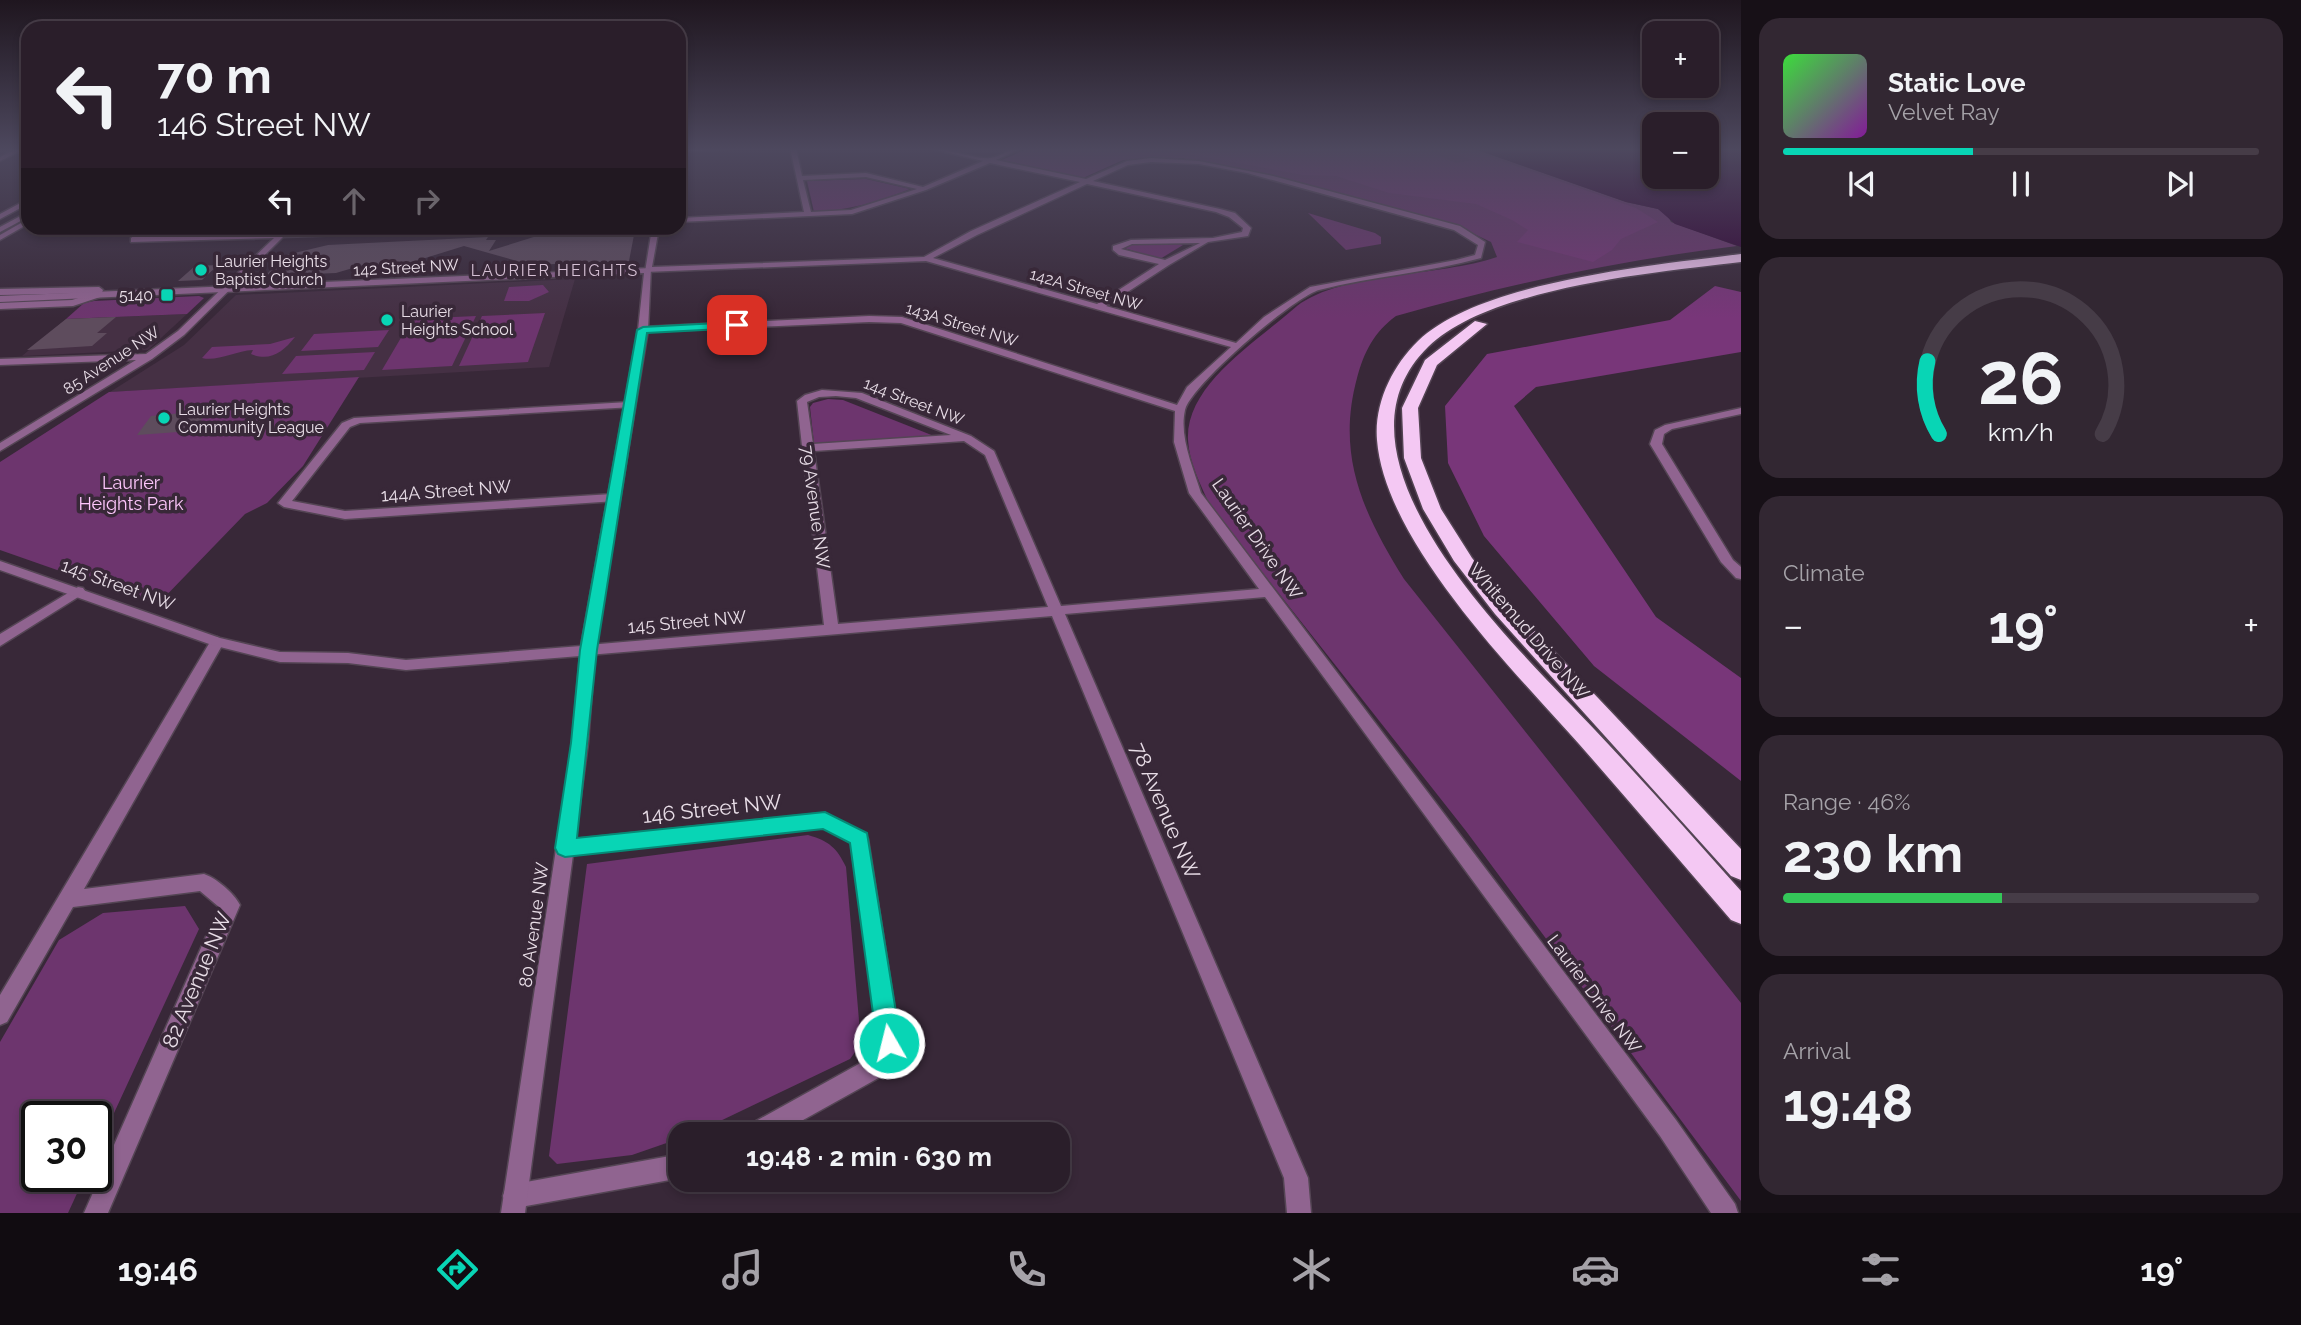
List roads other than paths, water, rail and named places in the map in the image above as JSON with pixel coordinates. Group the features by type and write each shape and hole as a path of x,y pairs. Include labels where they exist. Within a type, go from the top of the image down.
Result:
{"highway":[{"name":"Whitemud Drive NW","path":"1737,261 1552,299 1486,321 1445,347 1430,364 1415,390 1409,424 1412,455 1425,494 1465,564 1513,622 1738,864"},
{"name":"Whitemud Drive NW","path":"1737,261 1533,294 1463,318 1422,345 1402,368 1391,389 1385,425 1394,478 1410,515 1443,572 1491,632 1741,911"}],"street":[{"path":"0,217 21,205"},
{"path":"806,205 808,215"},
{"path":"686,220 852,212 875,205"},
{"path":"926,259 1038,205"},
{"path":"1099,307 1197,245 1245,234 1247,228 1232,215 1194,205"},
{"path":"1180,409 1191,389 1267,319 1313,289 1456,263 1478,256 1482,244 1457,228 1367,205"},
{"path":"0,208 18,207"},
{"path":"0,224 21,211"},
{"path":"0,230 21,218"},
{"path":"0,237 21,225"},
{"path":"137,235 134,240 299,235"},
{"name":"80 Avenue NW","path":"514,1204 580,743 589,650 612,498 643,330 654,235"},
{"name":"85 Avenue NW","path":"0,449 150,356 181,333 280,236"},
{"path":"1166,263 1122,253 1116,248 1131,242 1213,240"},
{"name":"142 Street NW","path":"0,299 926,259"},
{"name":"142A Street NW","path":"926,259 1238,346"},
{"name":"142 Street NW","path":"0,292 83,289 99,290 97,295"},
{"name":"142 Street NW","path":"0,306 73,303 97,295"},
{"name":"143A Street NW","path":"643,330 869,319 902,320 1180,409"},
{"path":"0,362 150,356"},
{"name":"144 Street NW","path":"814,394 839,392 858,396 967,438"},
{"name":"79 Avenue NW","path":"814,394 802,401 831,627"},
{"name":"144A Street NW","path":"612,498 345,515 284,503 346,425 358,420 629,405"},
{"name":"Laurier Drive NW","path":"1180,409 1180,442 1195,493 1668,1128 1726,1213"},
{"path":"1741,411 1669,428 1659,432 1656,444 1728,562 1741,575"},
{"name":"144 Street NW","path":"806,448 967,438"},
{"name":"78 Avenue NW","path":"967,438 990,453 1296,1178 1299,1213"},
{"name":"145 Street NW","path":"0,565 217,642 280,657 348,658 406,665 831,627 1267,593"},
{"path":"0,641 78,591"},
{"path":"0,1015 217,642"},
{"name":"146 Street NW","path":"565,848 825,820 859,839 889,1043 874,1068 777,1122"},
{"name":"82 Avenue NW","path":"67,899 204,882 230,905 96,1213"},
{"path":"514,1204 668,1169"}],"place":[{"name":"Laurier Heights Baptist Church","path":"201,270"},
{"name":"5140","path":"167,295"},
{"name":"Laurier Heights School","path":"387,320"},
{"name":"Laurier Heights Community League","path":"164,418"}],"district":[{"name":"LAURIER HEIGHTS","path":"555,270"}],"park label":[{"name":"Laurier Heights Park","path":"131,493"}]}
